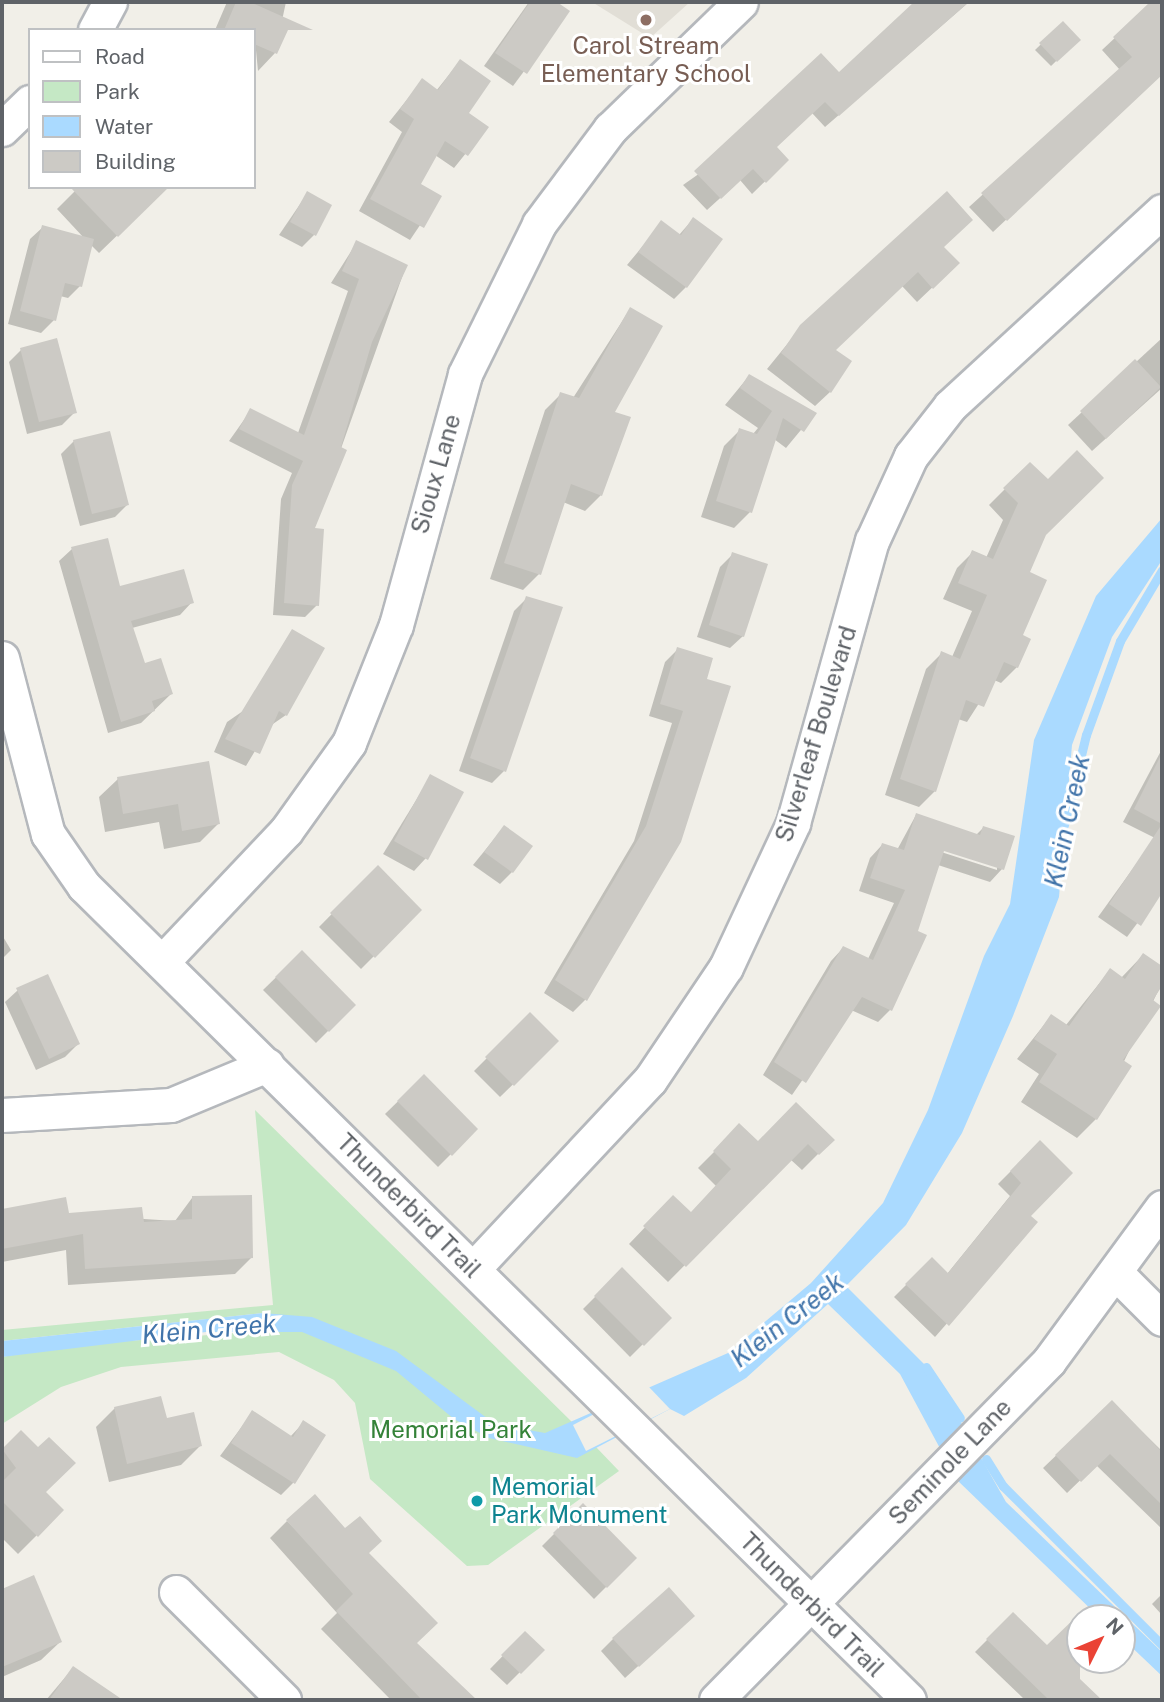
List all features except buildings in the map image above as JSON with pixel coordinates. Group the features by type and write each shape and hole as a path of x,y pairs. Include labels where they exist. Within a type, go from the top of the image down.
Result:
{"street":[{"path":"96,28 110,2"},
{"name":"Sioux Lane","path":"162,962 286,831 349,743 396,625 465,374 539,224 610,129 740,2"},
{"path":"2,129 28,104"},
{"name":"Silverleaf Boulevard","path":"472,1269 650,1080 726,967 793,823 872,541 911,456 950,406 1162,211"},
{"name":"Thunderbird Trail","path":"2,658 48,834 84,886 909,1700"},
{"path":"2,1115 171,1105 267,1065"},
{"name":"Seminole Lane","path":"716,1700 1049,1361 1118,1275 1162,1207"},
{"path":"1118,1275 1162,1319"},
{"path":"176,1592 284,1700"}],"shaded area":[{"name":"Carol Stream Elementary School","path":"592,2 690,2 650,38"}],"green space":[{"name":"Memorial Park","path":"255,1110 619,1471 488,1565 467,1566 370,1479 355,1403 334,1380 279,1352 121,1367 61,1387 2,1424 2,1357 60,1346 276,1330 263,1313 2,1341 2,1330 273,1305"}],"water":[{"path":"1162,518 1162,560 1112,637 1072,745 1059,897 1013,1016 962,1133 906,1225 846,1286 933,1373 1006,1502 1112,1604 1085,1604 957,1480 900,1374 828,1304 746,1378 684,1416 670,1409 577,1458 489,1438 454,1419 396,1371 302,1332 206,1332 2,1357 2,1341 263,1313 312,1317 396,1351 495,1424 545,1433 728,1353 811,1283 883,1203 928,1110 984,956 1010,904 1034,740 1096,596"},
{"path":"1136,1627 1162,1652 1162,1676 1136,1651"}],"pier":[{"path":"648,1386 670,1409 586,1451 573,1425"}],"waterway":[{"name":"Klein Creek","path":"1064,825 1086,735 1120,641 1162,570"},
{"path":"926,1367 960,1418"},
{"path":"986,1459 1003,1486 1162,1645"}],"place":[{"name":"Carol Stream Elementary School","path":"646,20"},
{"name":"Memorial Park Monument","path":"477,1501"}]}
